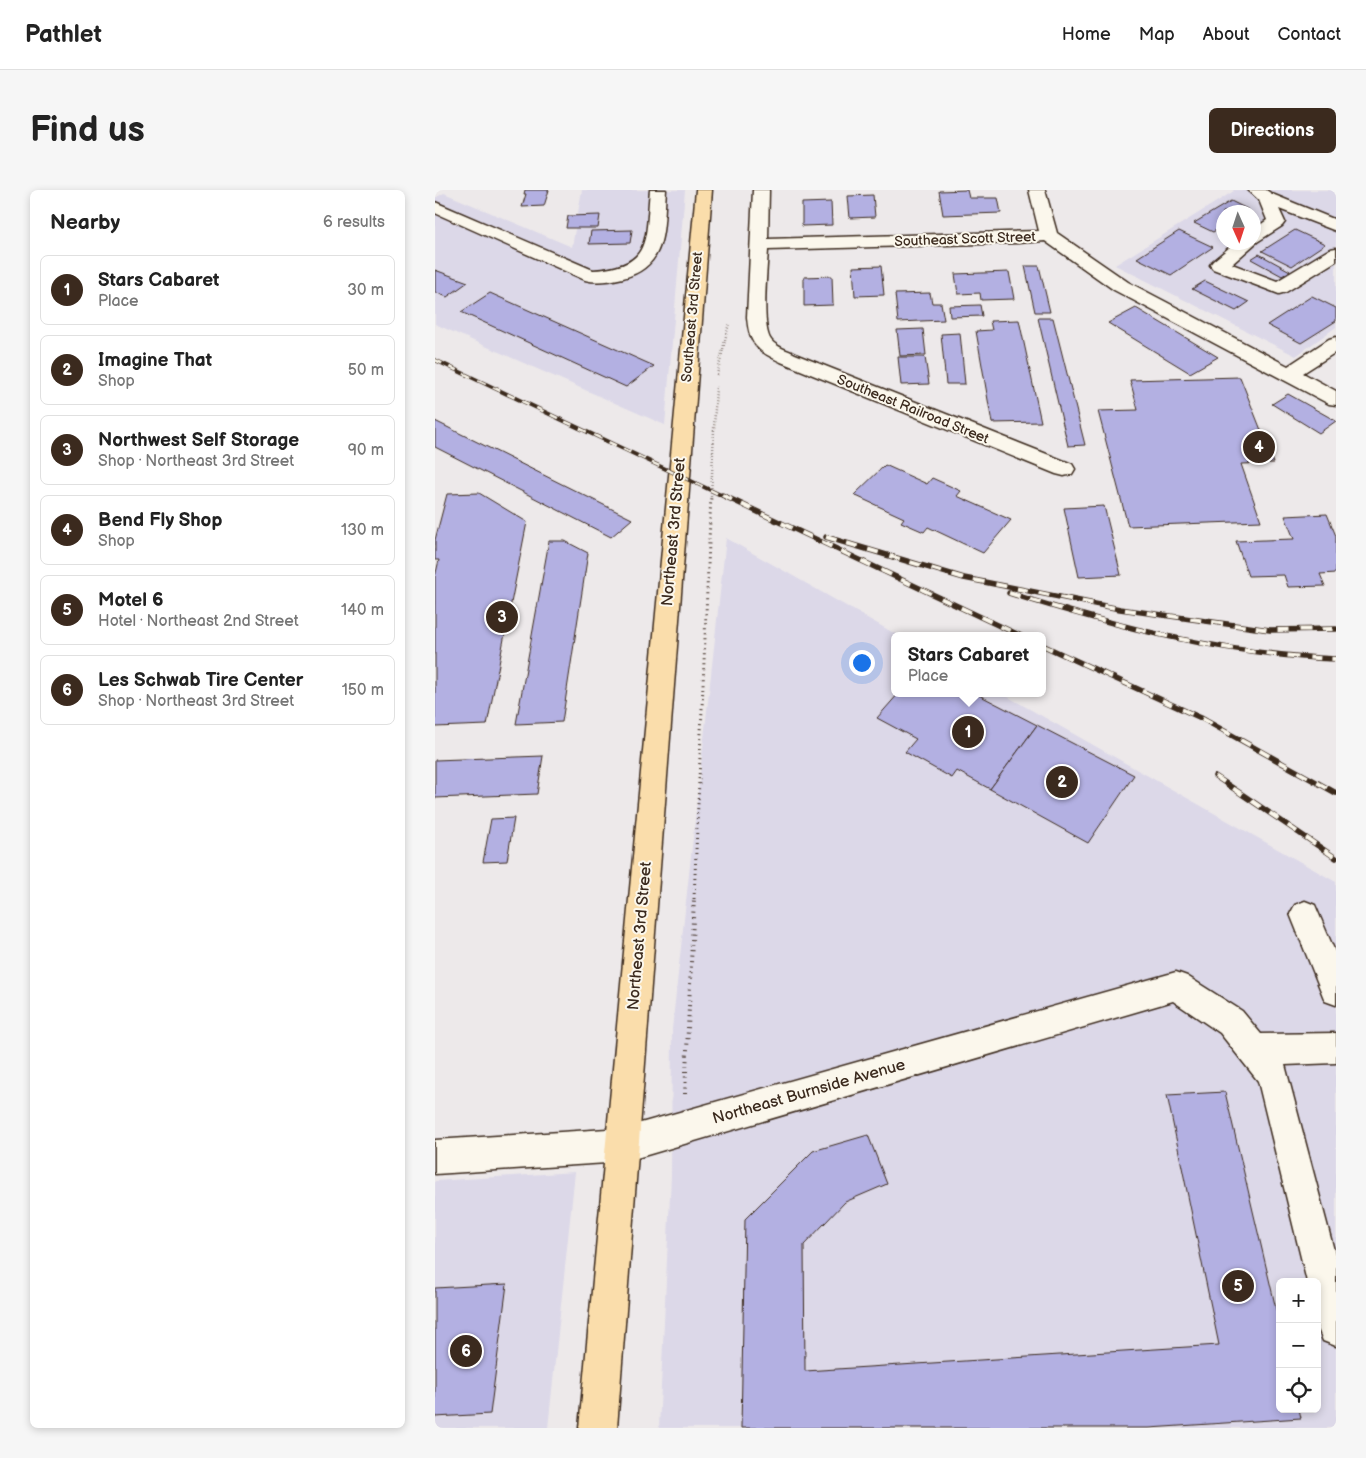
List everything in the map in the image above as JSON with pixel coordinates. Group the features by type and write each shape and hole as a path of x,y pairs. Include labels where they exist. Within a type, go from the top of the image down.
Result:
{"main road":[{"name":"Southeast 3rd Street","path":"681,444 704,190"},
{"name":"Northeast 3rd Street","path":"598,1428 681,444"}],"street":[{"path":"435,207 591,276 605,276 626,271 642,263 651,250 659,190"},
{"path":"759,245 761,190"},
{"path":"1037,190 1049,235"},
{"path":"1261,194 1336,226"},
{"path":"1261,194 1275,222 1261,232"},
{"name":"Southeast Scott Street","path":"759,245 1017,238 1049,235 1121,286 1290,373 1336,399"},
{"name":"Southeast Railroad Street","path":"759,245 756,317 757,331 764,346 796,362 1064,470"},
{"path":"1238,250 1219,265 1279,288 1336,253"},
{"path":"1290,373 1336,342"},
{"path":"1305,914 1336,990"},
{"name":"Northeast Burnside Avenue","path":"435,1157 623,1145 1176,986 1231,1022 1255,1050"},
{"path":"1255,1050 1336,1048"},
{"path":"1255,1050 1272,1073 1336,1328"}],"path":[{"path":"684,1127 716,378 730,318"}],"shaded area":[{"path":"582,190 685,190 665,425 435,324 435,198 444,193 572,247"},
{"path":"1232,190 1336,190 1336,327 1296,356 1115,265 1234,191"},
{"path":"726,538 892,632 891,697 1008,697 1336,882 1336,1428 659,1428 671,1175 672,1029"},
{"path":"575,1172 548,1428 435,1428 435,1181"}],"building":[{"path":"525,190 549,190 544,206 522,207 526,194 524,194"},
{"path":"967,190 969,198 998,198 1001,213 943,215 939,191"},
{"path":"873,195 875,217 850,218 848,196"},
{"path":"1231,201 1239,205 1224,205"},
{"path":"831,202 832,225 802,226 802,203"},
{"path":"1216,210 1216,230 1213,232 1194,223"},
{"path":"600,215 598,228 566,228 568,216"},
{"path":"632,230 630,243 589,244 591,231"},
{"path":"1295,230 1325,244 1292,266 1262,251"},
{"path":"1179,231 1213,247 1171,275 1137,258"},
{"path":"1259,254 1290,271 1282,276 1251,259"},
{"path":"881,266 884,295 855,296 853,267"},
{"path":"1025,266 1039,266 1050,312 1035,312"},
{"path":"435,270 468,282 447,297 435,292"},
{"path":"1009,272 1014,299 981,300 980,293 958,294 955,274"},
{"path":"832,276 833,305 804,306 804,277"},
{"path":"1205,281 1249,302 1236,311 1192,289"},
{"path":"490,293 654,366 626,387 461,312"},
{"path":"930,293 932,303 941,303 944,320 898,322 895,294"},
{"path":"1312,296 1336,308 1336,321 1301,343 1267,325"},
{"path":"980,305 982,316 950,317 949,306"},
{"path":"1136,308 1218,357 1190,373 1108,323"},
{"path":"1038,318 1053,318 1085,445 1068,446"},
{"path":"1019,320 1041,422 992,423 976,331 992,330 990,321"},
{"path":"923,329 926,355 900,356 897,330"},
{"path":"960,333 965,384 946,384 941,334"},
{"path":"898,357 925,357 929,384 901,385"},
{"path":"1240,377 1274,463 1241,464 1261,521 1128,526 1098,411 1138,410 1130,380"},
{"path":"1288,394 1336,421 1319,433 1272,404"},
{"path":"435,421 632,519 611,537 435,447"},
{"path":"885,465 927,484 932,478 961,491 957,496 1011,520 983,553 928,527 924,532 901,522 904,518 854,495"},
{"path":"479,493 527,522 487,725 435,727 435,577 439,560 435,560 435,540 447,494"},
{"path":"1104,506 1121,575 1079,577 1064,508"},
{"path":"1327,514 1336,536 1336,573 1320,574 1325,586 1288,587 1284,575 1248,576 1236,541 1294,539 1285,516"},
{"path":"549,541 565,541 588,553 562,722 516,724"},
{"path":"895,697 983,697 1037,725 990,789 957,771 952,778 905,752 916,739 877,718"},
{"path":"1037,725 1134,775 1088,843 990,789"},
{"path":"543,756 537,794 435,798 435,760"},
{"path":"514,818 507,861 483,862 491,819"},
{"path":"1225,1092 1276,1309 1276,1413 1300,1413 1301,1418 1149,1428 741,1428 745,1219 813,1151 868,1135 887,1184 845,1202 804,1245 805,1371 1219,1345 1167,1095"},
{"path":"507,1284 490,1414 435,1417 435,1288"}],"railway":[{"path":"435,360 725,497"},
{"path":"722,495 1013,632"},
{"path":"826,537 964,578 1120,609 1270,630 1336,629"},
{"path":"1009,593 1130,628 1171,637 1252,651 1336,659"},
{"path":"1046,647 1201,718 1336,793"},
{"path":"1215,776 1336,858"}],"place":[{"name":"Bend Fly Shop","path":"1259,447"},
{"name":"Northwest Self Storage","path":"502,617"},
{"name":"Stars Cabaret","path":"968,732"},
{"name":"Imagine That","path":"1062,782"},
{"name":"Motel 6","path":"1238,1286"},
{"name":"Les Schwab Tire Center","path":"466,1351"}]}
